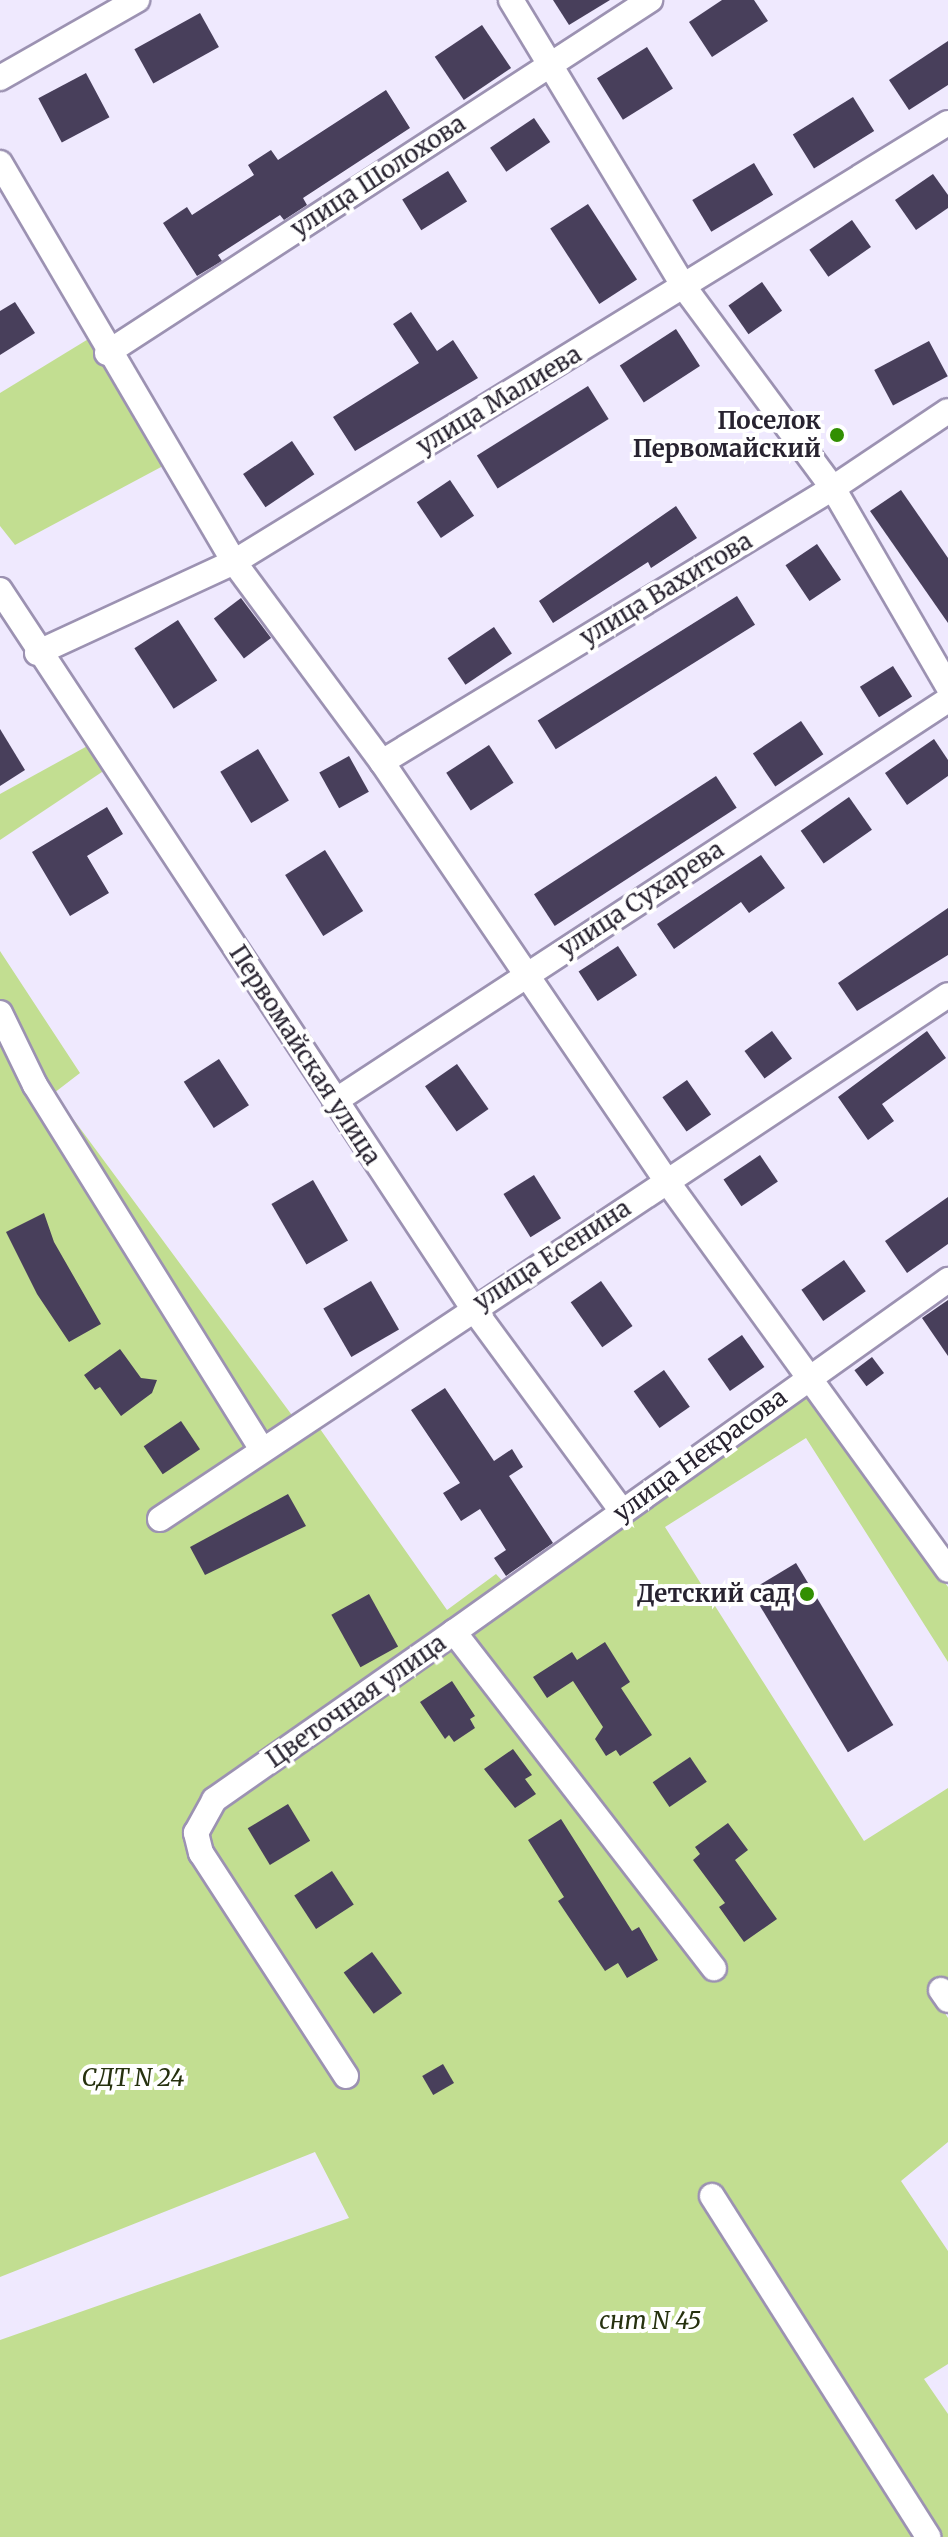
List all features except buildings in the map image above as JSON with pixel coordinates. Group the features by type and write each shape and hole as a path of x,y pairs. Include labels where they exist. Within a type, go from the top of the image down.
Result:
{"street":[{"path":"0,78 137,0"},
{"path":"511,0 552,63 684,287 833,488 948,686"},
{"name":"улица Шолохова","path":"107,353 650,0"},
{"name":"улица Малиева","path":"37,653 234,562 948,123"},
{"path":"0,163 107,353 234,562 382,762 666,1180 812,1375 947,1564"},
{"name":"улица Вахитова","path":"382,762 833,488 948,411"},
{"name":"Первомайская улица","path":"0,590 37,653 472,1307 622,1511"},
{"name":"улица Сухарева","path":"335,1101 948,700"},
{"name":"улица Есенина","path":"160,1519 472,1307 948,995"},
{"path":"0,1013 35,1085 262,1449"},
{"name":"улица Некрасова","path":"454,1632 948,1280"},
{"name":"Цветочная улица","path":"346,2076 201,1853 196,1833 214,1800 454,1632 714,1968"},
{"path":"712,2196 928,2537"}],"green space":[{"path":"90,338 163,466 15,545 0,526 0,393"},
{"path":"91,744 105,770 0,840 0,794"},
{"path":"0,951 80,1073 54,1093 294,1418 318,1426 447,1610 496,1574 507,1586 805,1378 948,1587 948,1662 806,1438 665,1527 864,1841 948,1788 948,1988 932,1993 948,2018 948,2142 901,2181 948,2251 948,2364 924,2379 948,2414 948,2537 0,2537 0,2340 349,2218 315,2152 0,2277"}],"place":[{"name":"Поселок Первомайский","path":"837,435"},
{"name":"Детский сад","path":"807,1594"}],"park label":[{"name":"СДТ N 24","path":"133,2078"},
{"name":"снт N 45","path":"650,2321"}]}
